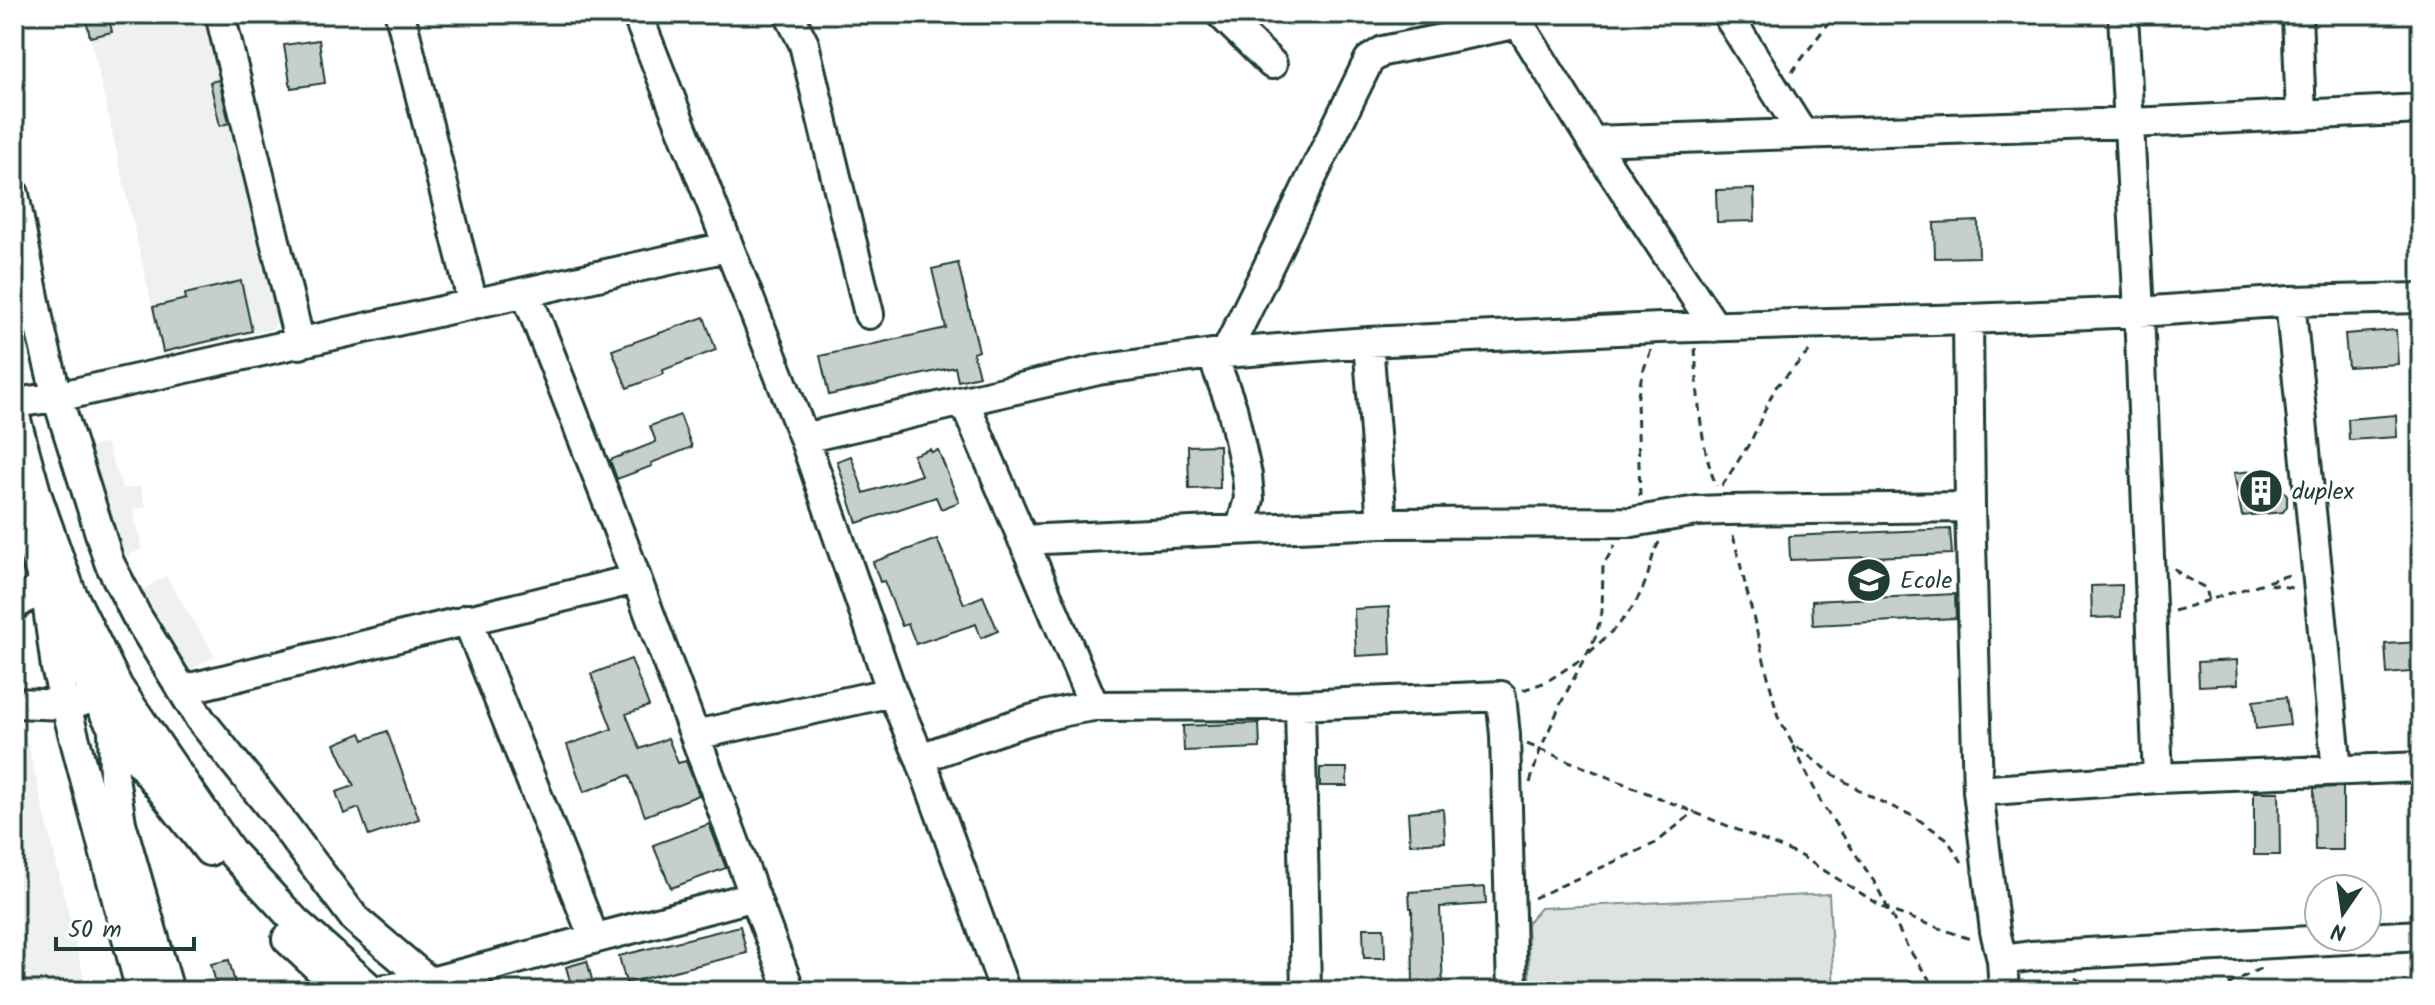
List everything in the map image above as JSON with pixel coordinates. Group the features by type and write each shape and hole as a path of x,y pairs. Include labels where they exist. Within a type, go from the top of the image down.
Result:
{"street":[{"path":"220,14 300,344"},
{"path":"400,14 473,304"},
{"path":"637,14 804,438 892,692 920,758 1005,991"},
{"path":"789,14 804,44 869,314"},
{"path":"1221,14 1272,64"},
{"path":"1727,14 1802,133"},
{"path":"2123,14 2158,778"},
{"path":"2297,14 2301,115"},
{"path":"1241,528 1249,499 1247,475 1219,354 1369,60 1383,51 1516,19 1704,328"},
{"path":"1592,141 2421,109"},
{"path":"14,194 57,397 109,562 136,615 200,719 355,919 436,987"},
{"path":"14,403 57,397 300,344 727,247"},
{"path":"526,293 790,991"},
{"path":"804,438 1098,370 1219,354 1368,342 1659,328 1968,319 2139,312 2290,301 2421,298"},
{"path":"2290,301 2337,770"},
{"path":"1968,319 1978,791 2004,991"},
{"path":"1368,342 1382,523"},
{"path":"964,401 1094,706"},
{"path":"14,413 37,496 115,706 232,853 296,922 373,991 436,987 594,938 755,896"},
{"path":"14,498 45,585 115,706 225,870 286,938 343,991"},
{"path":"1023,540 1382,523 1632,522 1697,511 1725,510 1970,507"},
{"path":"182,690 636,579"},
{"path":"14,606 45,585"},
{"path":"45,585 56,668 141,991"},
{"path":"467,619 594,938"},
{"path":"695,735 892,692"},
{"path":"920,758 1023,721 1094,706 1300,705 1500,696 1505,735 1512,991"},
{"path":"15,699 66,705 115,706"},
{"path":"1300,705 1306,991"},
{"path":"115,706 114,777 121,823 169,991"},
{"path":"1978,791 2158,778 2421,767"},
{"path":"2000,954 2031,956 2421,935"}],"path":[{"path":"1527,794 1540,750 1595,638 1602,612 1603,566 1617,540 1632,522 1642,492 1637,401 1642,374 1659,328"},
{"path":"1704,328 1699,408 1706,457 1737,546 1778,717 1822,804 1875,883 1908,948 1937,991"},
{"path":"2152,632 2177,609 2291,575 2316,559"},
{"path":"2171,565 2182,576 2206,588 2209,601"},
{"path":"2265,584 2284,585 2320,597"},
{"path":"1505,735 1799,855 1888,910 2000,954"},
{"path":"1792,743 1834,775 1875,799 1913,816 1946,838 1965,868"},
{"path":"1512,922 1530,900 1542,892 1656,843 1695,811"},
{"path":"2073,977 2101,991"}],"shaded area":[{"path":"85,14 213,14 284,313 272,329 163,354"},
{"path":"106,443 123,489 140,486 146,507 133,509 142,549 127,556 107,518 86,450"},
{"path":"166,576 215,656 190,670 142,590"},
{"path":"24,727 87,991 14,991 14,729"},
{"path":"1829,894 1834,991 1530,991 1527,923 1540,908"}],"building":[{"path":"85,14 108,14 112,32 90,37"},
{"path":"319,40 325,83 291,88 284,45"},
{"path":"219,80 229,123 220,126 210,82"},
{"path":"1754,189 1755,221 1717,222 1716,190"},
{"path":"1978,221 1979,257 1935,258 1934,223"},
{"path":"958,263 979,351 973,353 979,376 958,381 955,367 829,395 820,356 946,328 932,269"},
{"path":"241,281 252,331 163,352 153,307 186,299 185,294"},
{"path":"704,317 716,350 663,370 664,374 627,388 612,350"},
{"path":"2396,330 2398,364 2348,367 2345,334"},
{"path":"680,415 692,447 617,479 610,460 656,442 650,426"},
{"path":"2396,415 2397,437 2349,440 2348,419"},
{"path":"1219,445 1220,488 1189,489 1188,446"},
{"path":"930,449 931,452 938,450 959,502 941,509 936,497 857,523 837,461 851,456 864,493 921,475 913,455"},
{"name":"duplex","path":"2263,470 2268,487 2281,487 2287,495 2287,506 2283,512 2242,516 2234,473"},
{"path":"1950,529 1952,554 1790,560 1789,536"},
{"path":"937,539 964,604 983,596 998,631 981,638 976,624 916,644 908,624 902,626 873,562"},
{"path":"2122,585 2121,617 2092,618 2091,586"},
{"path":"1955,594 1956,618 1813,625 1812,601"},
{"path":"1389,607 1391,654 1356,656 1354,609"},
{"path":"2421,642 2421,671 2387,674 2385,644"},
{"path":"631,659 649,706 626,714 640,749 668,738 678,763 686,761 699,795 645,816 629,775 584,792 567,745 612,729 591,674"},
{"path":"2237,660 2238,684 2199,686 2198,662"},
{"path":"2286,697 2290,725 2256,729 2253,701"},
{"path":"1259,723 1260,748 1184,751 1183,726"},
{"path":"387,731 419,819 369,836 359,808 344,814 336,792 354,786 335,744 361,733 364,740"},
{"path":"1320,768 1347,768 1347,786 1320,786"},
{"path":"2343,787 2343,850 2315,850 2314,788"},
{"path":"2254,792 2279,792 2280,855 2254,855"},
{"path":"1443,809 1445,842 1410,844 1408,812"},
{"path":"709,824 726,868 671,888 653,845"},
{"path":"1485,887 1486,904 1440,907 1443,991 1413,991 1409,892"},
{"path":"740,926 747,953 626,983 619,956"},
{"path":"1363,928 1384,928 1385,958 1364,958"},
{"path":"229,960 237,991 218,991 211,964"},
{"path":"587,961 594,987 573,991 566,967"}],"place":[{"name":"duplex","path":"2261,491"},
{"name":"Ecole","path":"1869,580"}]}
